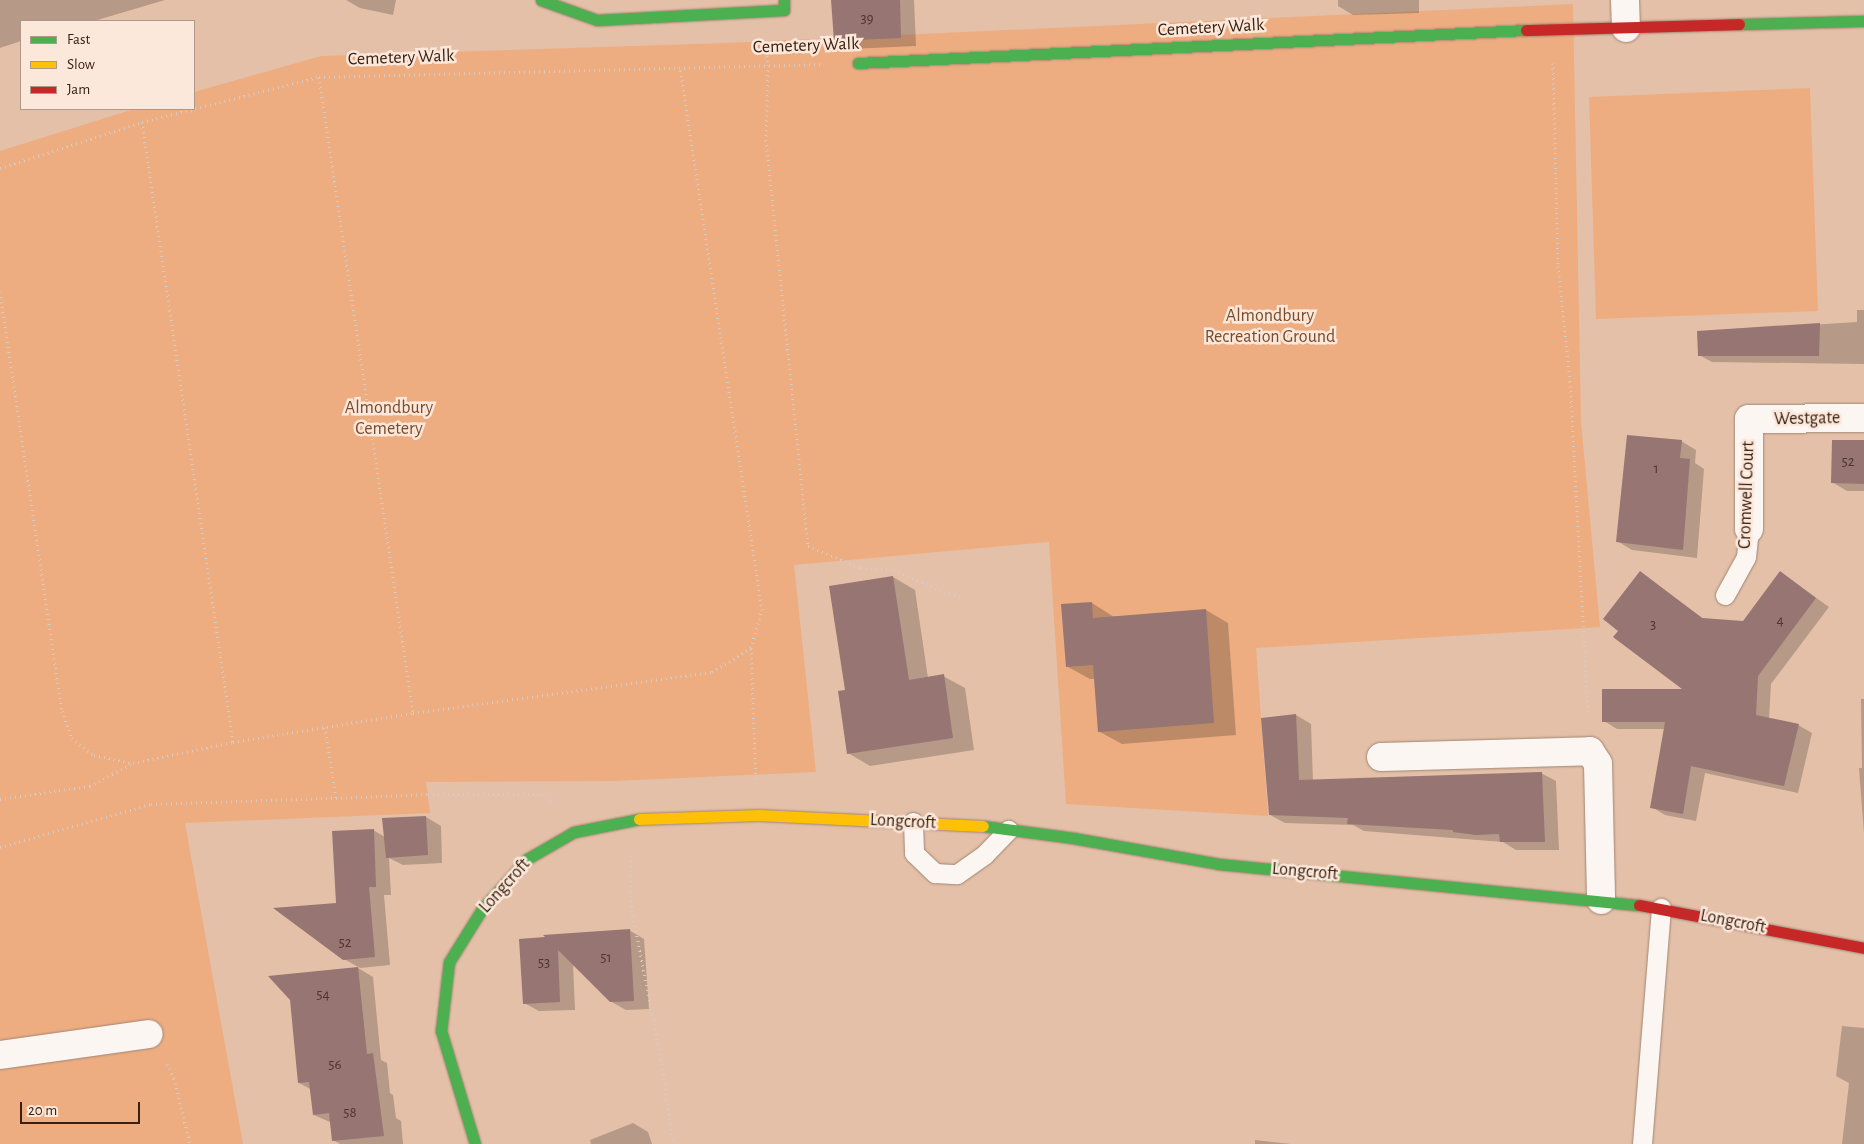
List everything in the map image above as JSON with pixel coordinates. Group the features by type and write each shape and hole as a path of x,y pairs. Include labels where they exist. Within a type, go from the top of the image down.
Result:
{"street":[{"path":"541,0 597,20 761,11 784,5"},
{"path":"1625,0 1626,28"},
{"name":"Cemetery Walk","path":"858,63 1552,29 1864,21"},
{"name":"Westgate","path":"1749,419 1864,418"},
{"name":"Cromwell Court","path":"1749,419 1749,529"},
{"path":"1382,757 1590,751 1598,764 1601,900"},
{"name":"Longcroft","path":"475,1144 441,1031 449,962 482,909 526,859 574,832 632,819 759,815 964,824 1073,838 1219,864 1601,900 1661,908 1864,948"},
{"path":"0,1055 149,1034"}],"lane":[{"name":"Cromwell Court","path":"1725,595 1746,556 1749,529"},
{"path":"914,822 914,853 934,873 957,874 984,855 1008,830"},
{"path":"1642,1144 1661,908"}],"path":[{"path":"761,11 768,65 766,140 808,546 861,568 894,570 963,599"},
{"path":"1552,29 1558,266 1570,381 1590,751"},
{"name":"Cemetery Walk","path":"195,109 319,77 858,63"},
{"path":"680,68 762,610 751,648 755,774"},
{"path":"319,77 413,713"},
{"name":"Cemetery Walk","path":"0,168 142,122 189,110"},
{"path":"142,122 233,742"},
{"path":"0,292 62,711 72,738 94,755 133,763"},
{"path":"0,799 90,786 133,763 233,742 413,713 712,672 751,648"},
{"path":"325,727 336,798"},
{"path":"0,847 151,804 428,794 542,794 559,807 574,832"},
{"path":"632,819 631,906 661,1059 673,1144"},
{"path":"149,1034 174,1078 190,1144"}],"green space":[{"path":"1573,4 1581,421 1600,627 1256,648 1268,816 1066,804 1049,542 794,565 816,772 614,781 426,782 430,813 185,823 243,1144 0,1144 0,151 131,110 195,110 195,92 321,56 726,43"},
{"path":"1810,88 1818,311 1596,319 1589,97"}],"building":[{"path":"831,0 900,0 901,38 834,41"},
{"path":"1820,323 1819,356 1698,356 1697,331"},
{"path":"1627,435 1682,440 1680,458 1690,459 1683,550 1616,542"},
{"path":"1832,440 1864,440 1864,484 1831,483"},
{"path":"1640,571 1702,618 1743,621 1780,571 1816,598 1758,676 1756,715 1799,724 1784,786 1691,766 1683,814 1650,808 1665,722 1602,722 1602,689 1682,689 1613,637 1618,631 1603,619"},
{"path":"893,576 909,680 944,674 953,738 847,754 838,691 845,690 829,586"},
{"path":"1092,602 1093,618 1206,609 1214,723 1098,732 1093,665 1066,667 1061,604"},
{"path":"1296,714 1299,780 1542,772 1545,842 1500,842 1499,834 1476,835 1453,832 1453,830 1347,824 1348,818 1269,815 1261,718"},
{"path":"426,816 428,855 386,858 382,818"},
{"path":"374,829 376,887 369,887 375,957 343,960 273,908 336,903 332,831"},
{"path":"630,929 634,1001 610,1002 558,950 560,1002 523,1004 519,939 545,937 543,935"},
{"path":"358,967 367,1054 373,1053 384,1136 332,1141 329,1113 313,1115 309,1082 298,1083 290,1000 268,976"}],"traffic: fast":[{"path":"541,0 597,20 784,10 784,0"},
{"path":"1739,24 1864,21"},
{"path":"858,63 1526,30"},
{"path":"475,1144 441,1031 449,962 482,909 527,859 574,832 639,819"},
{"path":"983,826 1073,838 1219,864 1639,905"}],"traffic: slow":[{"path":"639,819 759,815 983,826"}],"traffic: jam":[{"path":"1526,30 1739,24"},
{"path":"1639,905 1864,948"}],"park label":[{"name":"Almondbury Recreation Ground","path":"1270,327"},
{"name":"Almondbury Cemetery","path":"389,419"}]}
